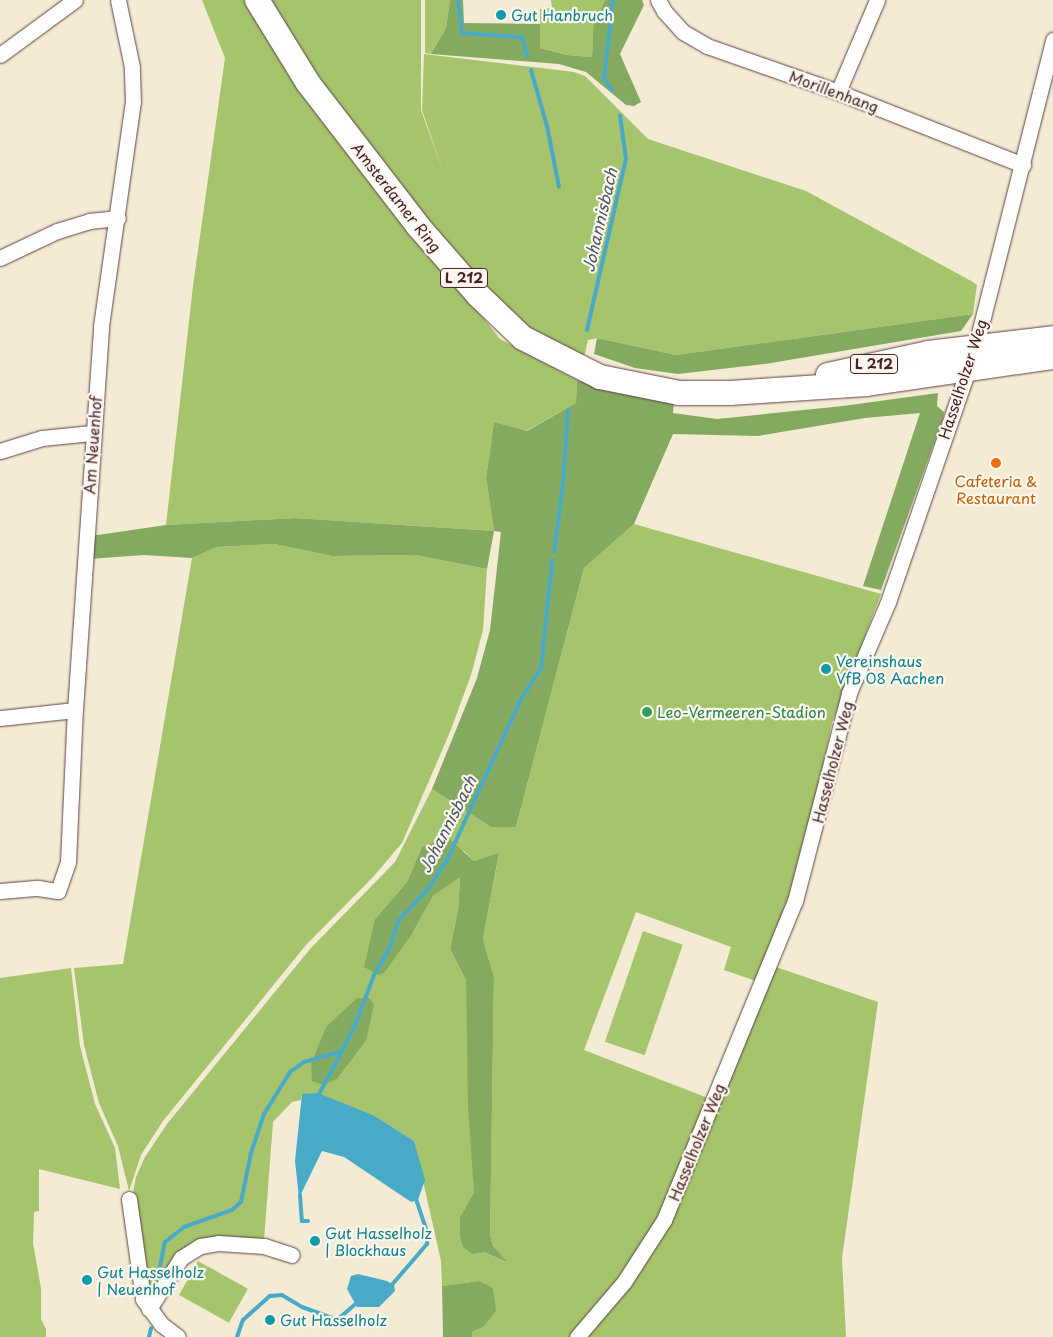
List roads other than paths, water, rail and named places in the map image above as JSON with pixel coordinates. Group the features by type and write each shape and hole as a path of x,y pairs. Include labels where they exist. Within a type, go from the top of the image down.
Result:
{"main road":[{"name":"Amsterdamer Ring","path":"258,0 308,83 418,226 478,295 523,338 600,377 640,388 679,393 867,384 1053,338"},
{"name":"Amsterdamer Ring","path":"972,359 1053,357"}],"street":[{"path":"0,55 75,0"},
{"name":"Am Neuenhof","path":"0,891 38,888 58,891 68,862 75,710 92,433 101,326 118,218 133,102 132,66 118,0"},
{"name":"Morillenhang","path":"658,0 664,11 683,32 707,46 838,92 1023,165"},
{"path":"838,92 876,0"},
{"name":"Hasselholzer Weg","path":"577,1337 624,1282 664,1220 795,901 850,693 888,602 972,359 1023,165 1053,40"},
{"path":"0,258 57,232 89,221 118,218"},
{"path":"0,451 42,438 92,433"},
{"path":"0,718 75,710"},
{"path":"129,1199 140,1284 149,1309 178,1337"},
{"path":"149,1309 176,1264 200,1246 218,1243 264,1246 292,1255"}],"water":[{"path":"318,1093 375,1116 414,1141 425,1180 418,1200 411,1202 344,1157 322,1151 299,1198 295,1161 302,1094"},
{"path":"358,1274 387,1281 394,1285 395,1291 379,1307 357,1307 347,1289 351,1276"}],"waterway":[{"path":"458,0 462,33 522,37 527,56"},
{"name":"Johannisbach","path":"612,90 604,78 613,0"},
{"path":"531,70 547,126 559,187"},
{"name":"Johannisbach","path":"587,330 626,159 620,115"},
{"name":"Johannisbach","path":"554,552 563,484 568,410"},
{"name":"Johannisbach","path":"318,1096 354,1028 374,975 389,949 398,921 428,889 447,860 521,699 541,668 552,561"},
{"path":"158,1277 165,1242 184,1227 232,1210 241,1202 251,1153 264,1114 290,1072 304,1062 342,1051"},
{"name":"Johannisbach","path":"300,1195 302,1221 308,1221"},
{"path":"390,1287 427,1244 428,1235 415,1196"},
{"path":"237,1337 243,1320 270,1296 282,1295 302,1307 337,1320 359,1301"},
{"path":"149,1337 151,1328"}],"place":[{"name":"Gut Hanbruch","path":"501,15"},
{"name":"Cafeteria & Restaurant","path":"996,463"},
{"name":"Vereinshaus VfB 08 Aachen","path":"826,669"},
{"name":"Leo-Vermeeren-Stadion","path":"647,712"},
{"name":"Gut Hasselholz | Blockhaus","path":"315,1241"},
{"name":"Gut Hasselholz | Neuenhof","path":"87,1280"},
{"name":"Gut Hasselholz","path":"270,1320"}]}
